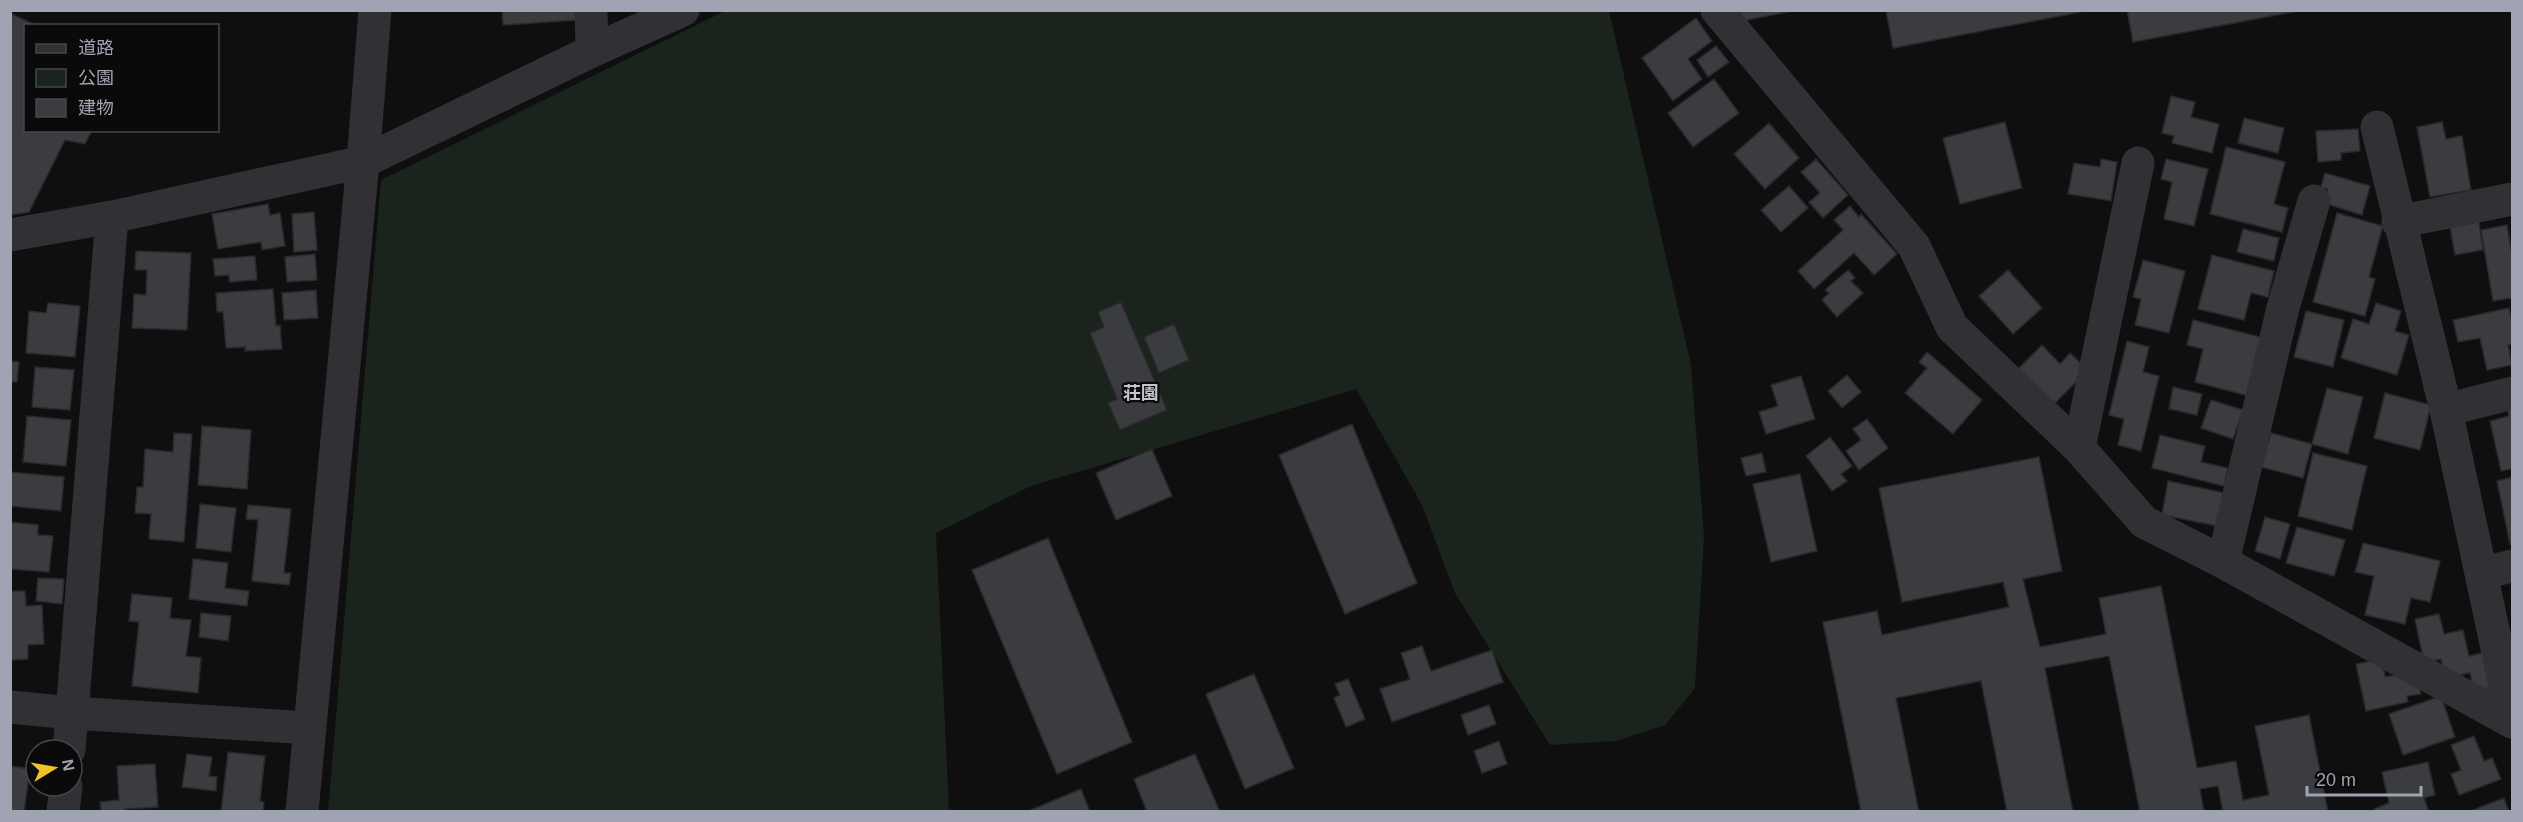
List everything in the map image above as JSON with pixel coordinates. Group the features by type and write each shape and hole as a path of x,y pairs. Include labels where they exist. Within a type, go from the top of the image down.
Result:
{"street":[{"path":"302,812 363,162 375,10"},
{"path":"591,10 592,51"},
{"path":"10,235 112,217 363,162 592,51 683,10"},
{"path":"1717,10 1914,246 1952,327 2079,448 2144,522 2223,562 2512,720"},
{"path":"2377,127 2398,222 2446,410 2498,570 2512,720"},
{"path":"2079,448 2138,163"},
{"path":"2398,222 2512,199"},
{"path":"2223,562 2283,308 2314,201"},
{"path":"70,738 112,217"},
{"path":"2446,410 2512,393"},
{"path":"10,707 310,728"}],"green space":[{"path":"725,11 1609,11 1691,365 1704,536 1695,688 1665,725 1616,741 1550,745 1455,593 1422,505 1356,389 1031,486 936,533 949,811 328,812 381,180"}],"building":[{"path":"502,10 577,10 578,20 503,25"},
{"path":"1740,10 1797,10 1742,21"},
{"path":"1886,10 2081,10 2081,12 1893,48"},
{"path":"2127,10 2298,10 2298,11 2133,42"},
{"path":"10,13 33,24 24,24 24,132 91,132 85,144 65,140 29,212 10,215"},
{"path":"1696,18 1712,41 1688,59 1702,79 1673,101 1642,58"},
{"path":"1716,46 1729,62 1708,77 1697,60"},
{"path":"1714,79 1739,113 1693,147 1668,113"},
{"path":"2171,96 2195,102 2191,117 2219,124 2212,153 2172,143 2174,136 2162,133"},
{"path":"2244,118 2284,128 2278,153 2238,143"},
{"path":"2005,122 2022,188 1960,204 1943,138"},
{"path":"2442,122 2446,139 2462,136 2471,190 2430,197 2417,127"},
{"path":"1769,123 1799,158 1765,189 1734,154"},
{"path":"2358,129 2360,151 2341,153 2341,160 2318,162 2316,131"},
{"path":"2226,147 2285,162 2274,204 2288,208 2282,232 2210,214"},
{"path":"1816,159 1848,195 1823,218 1809,202 1820,193 1801,172"},
{"path":"2101,159 2117,162 2111,201 2068,194 2074,163 2100,167"},
{"path":"2166,159 2208,169 2194,226 2164,219 2172,182 2161,179"},
{"path":"2325,173 2370,186 2362,215 2324,203 2328,189 2321,187"},
{"path":"1789,186 1808,208 1781,232 1761,210"},
{"path":"268,204 270,215 280,213 285,246 262,250 261,242 218,249 212,214"},
{"path":"1850,206 1859,217 1861,214 1897,254 1874,275 1854,253 1814,289 1798,271 1843,230 1834,220"},
{"path":"314,212 317,250 294,252 292,214"},
{"path":"2337,213 2383,226 2369,277 2375,279 2365,316 2313,302"},
{"path":"2478,216 2483,250 2455,255 2449,221"},
{"path":"2507,225 2512,255 2512,298 2493,301 2481,230"},
{"path":"2243,229 2279,238 2274,261 2237,252"},
{"path":"136,251 191,253 187,330 132,328 134,294 146,295 147,270 135,270"},
{"path":"315,254 317,280 287,282 285,257"},
{"path":"2212,255 2274,271 2268,297 2251,293 2244,320 2198,309"},
{"path":"255,256 257,280 229,282 229,275 215,276 213,259"},
{"path":"2143,260 2185,271 2169,333 2135,325 2141,299 2133,297"},
{"path":"1848,270 1855,278 1851,281 1863,293 1837,317 1822,300 1829,293 1825,290"},
{"path":"2008,270 2042,308 2013,334 1979,296"},
{"path":"273,289 276,326 280,325 282,349 245,351 245,347 226,348 223,312 217,312 216,293"},
{"path":"316,290 318,318 284,320 282,293"},
{"path":"1121,302 1167,410 1120,430 1108,403 1117,399 1090,333 1104,327 1098,312"},
{"path":"48,303 80,306 75,357 26,353 29,311 46,313"},
{"path":"2376,303 2401,311 2395,331 2409,335 2397,375 2341,358 2353,319 2369,324"},
{"path":"2509,308 2512,344 2508,345 2512,365 2487,370 2480,338 2458,342 2453,320"},
{"path":"2306,311 2344,320 2333,367 2294,357"},
{"path":"2193,320 2264,338 2249,396 2195,382 2203,349 2187,345"},
{"path":"1174,324 1189,360 1159,373 1144,337"},
{"path":"2127,341 2149,347 2143,372 2159,376 2141,451 2118,445 2124,419 2109,415"},
{"path":"2042,345 2060,364 2070,353 2088,370 2054,404 2018,369"},
{"path":"1927,352 1982,400 1953,434 1905,393 1927,368 1919,362"},
{"path":"10,361 19,362 17,382 10,382"},
{"path":"35,367 74,370 70,410 32,407"},
{"path":"1847,375 1861,392 1842,408 1828,391"},
{"path":"1801,376 1815,419 1766,434 1759,412 1778,406 1771,385"},
{"path":"2173,387 2202,394 2197,415 2169,409"},
{"path":"2327,388 2363,397 2348,454 2312,444"},
{"path":"2385,393 2431,405 2420,450 2374,438"},
{"path":"2211,400 2243,410 2233,439 2201,428"},
{"path":"2512,404 2512,469 2501,471 2490,421 2509,416 2507,405"},
{"path":"27,416 71,420 66,466 23,462"},
{"path":"1867,419 1888,448 1859,470 1846,451 1861,440 1853,429"},
{"path":"1352,424 1417,583 1345,614 1279,455"},
{"path":"202,426 251,430 247,489 198,485"},
{"path":"174,433 192,434 184,542 149,539 151,514 135,513 137,487 143,487 145,449 173,452"},
{"path":"2271,433 2312,444 2303,478 2261,467"},
{"path":"2160,435 2205,446 2201,462 2228,468 2224,486 2152,468"},
{"path":"1830,437 1852,466 1841,474 1847,481 1832,491 1806,456"},
{"path":"1152,449 1172,496 1116,520 1096,473"},
{"path":"1762,453 1766,472 1746,476 1741,458"},
{"path":"2313,453 2367,466 2352,530 2298,516"},
{"path":"2039,457 2062,571 2023,579 2040,647 2106,634 2099,598 2161,586 2197,768 2236,761 2243,800 2269,795 2255,726 2309,715 2328,812 2223,812 2218,786 2200,789 2204,812 2140,812 2109,656 2045,668 2073,812 2007,812 1981,681 1896,698 1919,812 1861,812 1823,622 1877,611 1882,635 2009,607 2003,582 1902,602 1879,488"},
{"path":"10,472 64,477 61,511 10,506"},
{"path":"1800,474 1817,551 1771,562 1753,484"},
{"path":"2512,477 2512,544 2510,544 2497,481"},
{"path":"2168,481 2225,493 2218,526 2162,515"},
{"path":"200,504 236,508 231,552 196,548"},
{"path":"248,505 291,509 284,573 291,573 289,585 252,581 258,520 246,519"},
{"path":"2265,517 2290,524 2280,559 2255,551"},
{"path":"10,522 38,525 38,535 53,536 49,572 11,569"},
{"path":"2297,527 2345,540 2334,576 2286,563"},
{"path":"1048,538 1132,742 1057,774 972,570"},
{"path":"2363,543 2440,561 2430,602 2411,598 2405,624 2365,615 2374,576 2355,572"},
{"path":"193,559 228,563 225,588 249,591 247,606 189,599"},
{"path":"38,578 64,579 62,604 36,601"},
{"path":"10,591 25,591 26,606 42,605 44,644 28,645 28,659 10,660"},
{"path":"132,594 172,598 170,618 191,620 186,656 201,658 198,693 132,686 139,622 129,621"},
{"path":"201,613 231,616 228,641 199,637"},
{"path":"2439,614 2444,634 2463,630 2469,656 2487,652 2495,688 2474,693 2470,673 2445,678 2441,659 2424,663 2415,619"},
{"path":"1422,646 1431,671 1492,650 1503,682 1392,722 1380,689 1410,679 1401,653"},
{"path":"2382,659 2385,677 2402,674 2417,677 2421,694 2407,696 2408,702 2366,711 2356,664"},
{"path":"1254,674 1294,768 1245,789 1206,694"},
{"path":"1348,679 1365,719 1346,727 1334,698 1340,695 1335,684"},
{"path":"2441,696 2455,737 2403,755 2389,714"},
{"path":"1489,705 1496,724 1468,735 1461,715"},
{"path":"2474,736 2484,761 2492,758 2501,779 2459,795 2451,774 2461,770 2451,745"},
{"path":"1499,741 1507,764 1482,773 1474,751"},
{"path":"228,752 265,756 260,801 264,802 263,812 221,812"},
{"path":"187,754 212,757 209,776 217,777 216,791 182,787"},
{"path":"1195,754 1220,812 1147,812 1134,779"},
{"path":"2428,762 2435,795 2424,798 2429,812 2375,812 2374,809 2389,803 2382,772"},
{"path":"155,764 158,807 125,809 125,812 101,812 100,802 119,800 117,766"},
{"path":"10,766 24,768 24,798 26,798 24,812 10,812"},
{"path":"1081,789 1090,812 1026,812"},
{"path":"2504,798 2509,812 2468,812"}],"district":[{"name":"荘園","path":"1141,393"}]}
